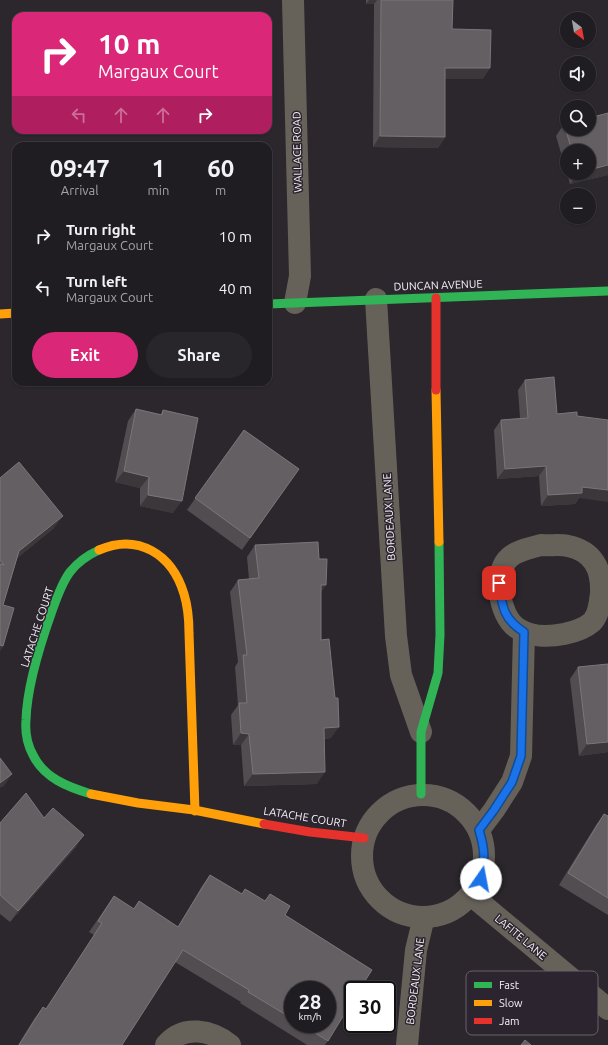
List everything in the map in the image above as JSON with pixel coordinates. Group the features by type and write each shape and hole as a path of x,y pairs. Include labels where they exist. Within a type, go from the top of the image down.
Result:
{"street":[{"name":"WALLACE ROAD","path":"293,0 300,276 295,303"},
{"name":"DUNCAN AVENUE","path":"272,304 608,291"},
{"name":"BORDEAUX LANE","path":"421,794 421,732 438,673 440,634 436,410 436,298"},
{"name":"BORDEAUX LANE","path":"376,299 396,636 401,675 421,732"},
{"path":"0,314 12,313"},
{"name":"LATACHE COURT","path":"194,810 191,672 187,612 184,594 178,581 161,557 147,548 125,545 114,546 96,551 80,561 69,574 61,589 52,612 32,680 25,718 26,733 29,748 37,762 46,773 61,783 79,791 118,799 194,810 309,832 364,838"},
{"path":"541,546 567,546 581,550 588,555 596,563 601,587 600,601 597,612 592,621 584,628 551,636 524,632 516,627 506,616 503,608 499,583 503,564 510,556 524,550 541,546"},
{"path":"479,830 512,782 521,756 524,632"},
{"path":"421,794 440,796 456,804 470,816 479,830 484,847 485,860 481,879 471,895 460,906 442,914 424,917 405,915 386,905 372,890 365,876 362,856 364,838 372,823 383,809 403,798 421,794"},
{"name":"LAFITE LANE","path":"471,895 565,971"},
{"name":"BORDEAUX LANE","path":"407,1045 416,950 424,917"},
{"name":"LAFITE LANE","path":"598,998 606,1004"},
{"path":"166,1045 170,1040 182,1033 194,1031 206,1032 230,1045"}],"building":[{"path":"381,0 453,0 452,29 491,30 490,68 445,68 445,137 380,136"},
{"path":"608,113 608,165 596,168 596,144 570,144 568,136 596,136 596,116"},
{"path":"554,377 557,414 577,412 577,416 608,420 608,490 582,487 582,493 548,495 546,466 505,469 501,420 528,418 525,380"},
{"path":"136,409 162,415 163,410 198,418 182,501 148,495 149,477 124,471"},
{"path":"244,430 299,469 250,538 195,498"},
{"path":"19,462 63,516 19,551 3,605 14,608 3,646 0,645 0,564 4,565 0,560 0,478"},
{"path":"318,542 319,559 327,559 326,585 321,585 321,640 329,639 335,698 338,698 339,727 324,728 325,772 253,774 249,734 241,733 239,703 247,703 243,655 247,655 238,580 259,578 255,545"},
{"path":"608,664 608,742 587,744 578,667"},
{"path":"0,758 12,774 0,783"},
{"path":"26,793 44,818 53,808 84,835 18,911 0,895 0,823"},
{"path":"604,814 608,816 608,898 568,873"},
{"path":"210,875 242,894 245,889 265,901 270,894 290,906 285,915 372,970 365,981 344,981 344,1015 336,1028 336,981 284,981 284,1014 248,992 249,990 183,950 122,1045 19,1045 43,1007 46,1009 102,923 98,921 114,896 134,909 139,901 178,927"},
{"path":"315,1033 333,1033 328,1041"},
{"path":"525,1040 531,1045 521,1045"}],"traffic: fast":[{"path":"272,304 608,291"},
{"path":"421,794 421,732 438,673 440,635 439,542"},
{"path":"91,794 65,785 43,770 29,747 26,724 31,680 59,592 73,569 91,554 99,550"}],"traffic: slow":[{"path":"0,314 12,313"},
{"path":"436,390 439,542"},
{"path":"99,550 113,545 127,544 140,546 152,551 162,558 179,580 184,594 189,623 195,811"},
{"path":"91,794 138,803 194,810 264,824"}],"traffic: jam":[{"path":"436,298 436,390"},
{"path":"264,824 310,832 364,838"}],"route":[{"path":"481,879 485,860 484,847 479,830 512,782 521,756 524,632 516,627 506,616 503,608 499,583"}]}
